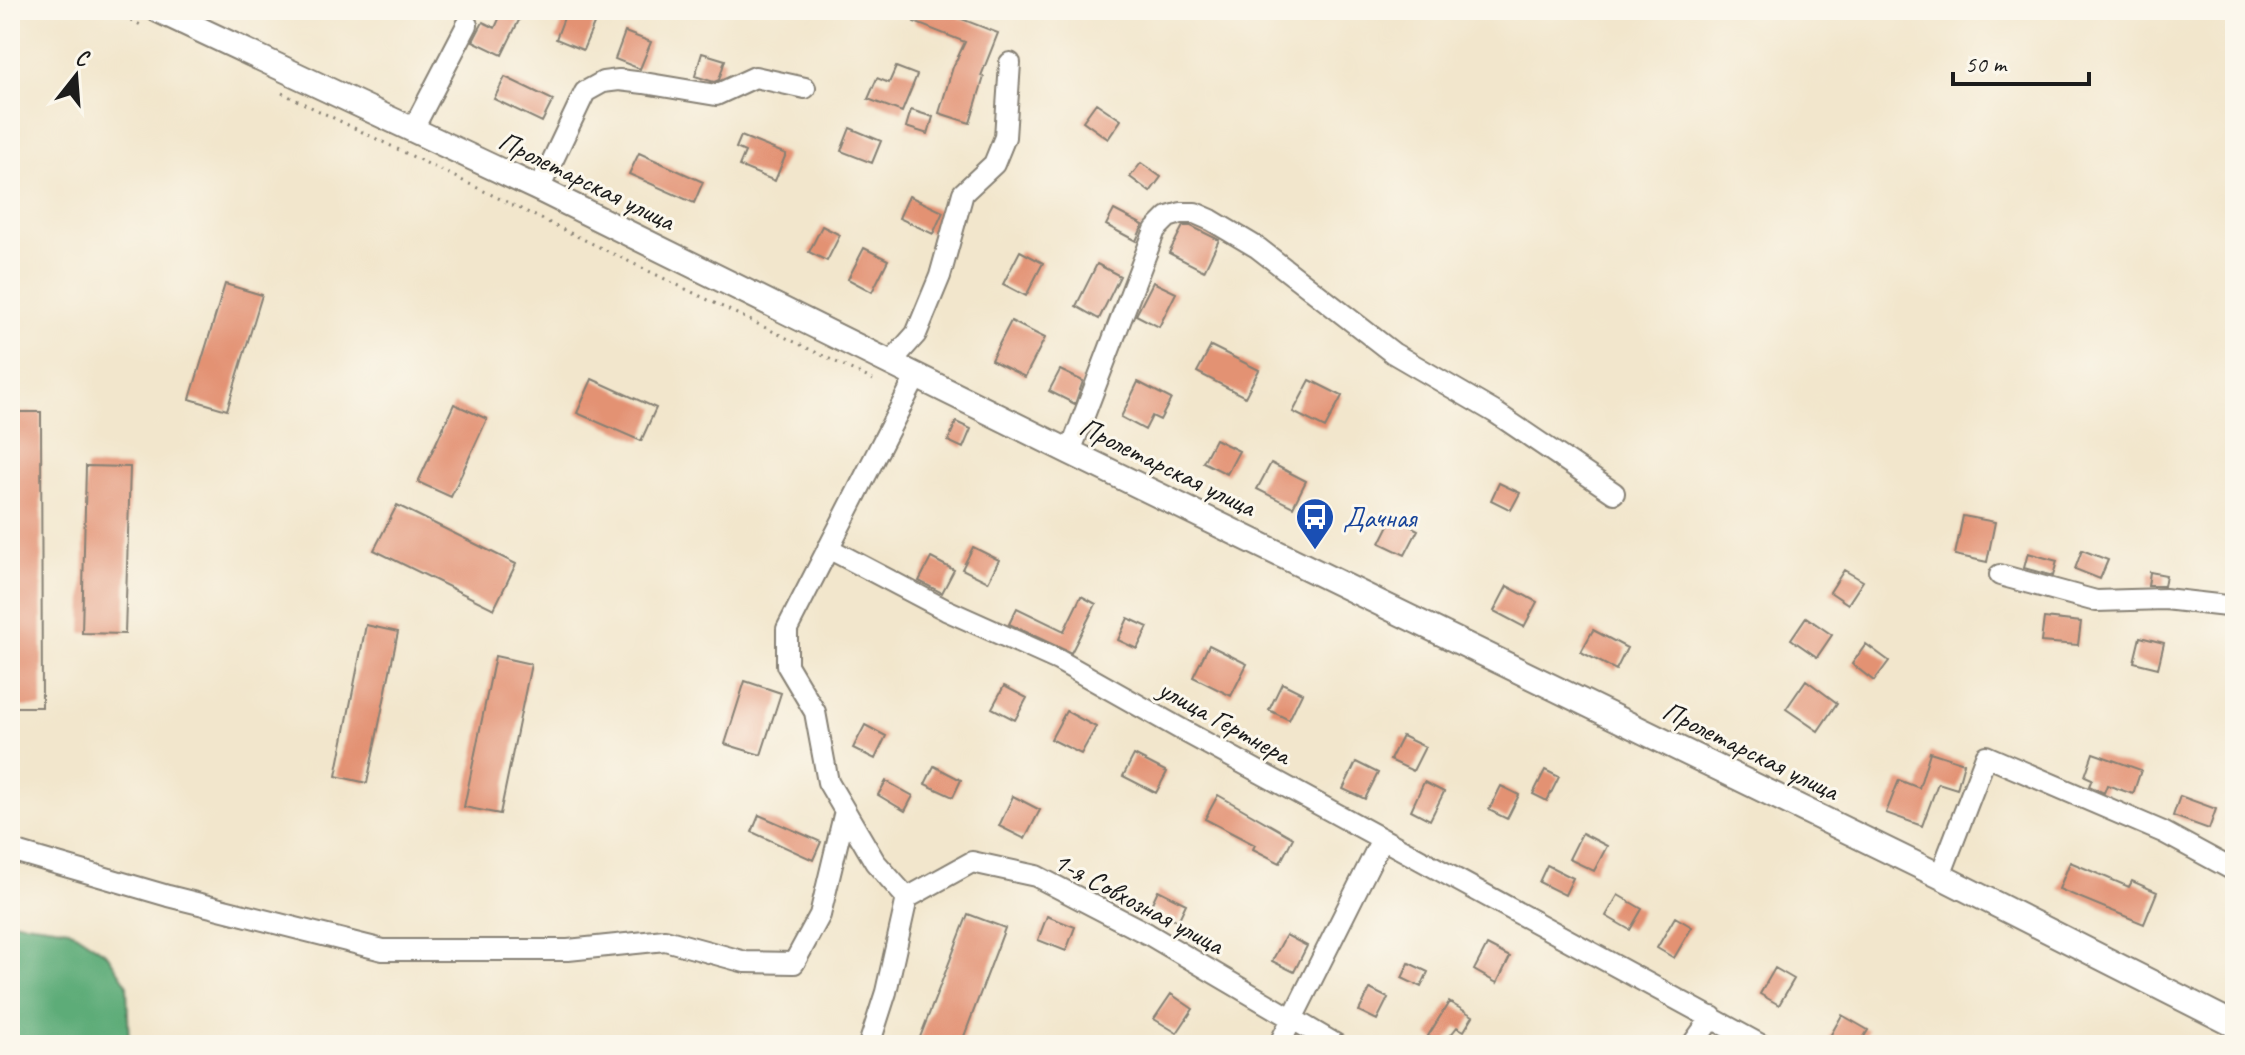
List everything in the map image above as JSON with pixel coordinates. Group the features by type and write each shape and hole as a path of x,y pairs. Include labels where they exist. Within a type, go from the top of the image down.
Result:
{"main road":[{"name":"Пролетарская улица","path":"158,10 539,189 1940,876 2235,1025"}],"street":[{"path":"413,129 467,25"},
{"path":"891,362 916,334 940,276 963,193 994,164 1005,137 1010,63"},
{"path":"539,189 585,92 603,82 619,80 716,95 755,77 805,88"},
{"path":"1070,452 1155,230 1168,217 1195,213 1258,248 1393,353 1496,413 1614,493"},
{"path":"869,1045 886,992 907,898 875,862 828,782 815,712 787,665 787,629 917,375"},
{"name":"улица Гертнера","path":"828,548 946,610 1058,660 1761,1045"},
{"path":"2000,575 2096,601 2165,599 2235,607"},
{"path":"1940,876 1986,756 2163,832 2235,871"},
{"path":"10,850 168,896 383,950 568,950 665,940 745,962 794,963 820,915 845,811"},
{"path":"1279,1045 1382,839"},
{"name":"1-я Совхозная улица","path":"907,898 972,862 1036,876 1148,934 1337,1045"},
{"path":"1692,1045 1712,1017"}],"green space":[{"path":"10,921 69,929 107,954 127,984 129,1045 10,1045"}],"building":[{"path":"503,10 524,10 502,55 473,41 483,22 495,28"},
{"path":"567,10 600,10 583,50 556,39"},
{"path":"918,10 962,10 959,18 998,33 981,76 984,77 970,123 939,113 953,67 965,42 914,22"},
{"path":"625,32 651,42 640,69 615,59"},
{"path":"702,53 725,60 719,80 714,82 695,76"},
{"path":"896,67 917,75 902,112 868,99 877,78 889,83"},
{"path":"505,77 553,100 542,122 494,99"},
{"path":"1096,103 1121,120 1108,139 1083,121"},
{"path":"911,110 933,117 928,134 906,127"},
{"path":"850,128 881,141 872,163 841,151"},
{"path":"741,136 786,154 775,181 739,166 745,152 736,148"},
{"path":"639,153 703,182 694,203 629,174"},
{"path":"1141,163 1161,177 1150,192 1130,177"},
{"path":"909,196 943,212 933,234 899,218"},
{"path":"1114,210 1143,225 1136,241 1106,225"},
{"path":"822,226 840,235 827,261 809,252"},
{"path":"1183,226 1191,226 1219,240 1204,271 1169,253"},
{"path":"864,248 888,260 872,292 848,279"},
{"path":"1020,251 1043,263 1026,296 1003,284"},
{"path":"1097,264 1120,276 1099,319 1076,306"},
{"path":"1153,282 1176,293 1159,327 1136,315"},
{"path":"225,284 262,295 227,410 190,399"},
{"path":"1011,321 1045,338 1025,377 991,360"},
{"path":"1211,346 1259,370 1245,397 1197,372"},
{"path":"1060,370 1083,381 1075,404 1049,391"},
{"path":"592,379 656,408 641,441 577,413"},
{"path":"1310,380 1342,396 1325,428 1293,412"},
{"path":"1138,382 1171,399 1160,420 1152,416 1145,430 1121,417"},
{"path":"454,404 487,419 451,497 418,482"},
{"path":"10,412 41,412 42,707 10,707"},
{"path":"956,422 971,429 963,448 948,441"},
{"path":"1215,439 1239,451 1227,474 1203,462"},
{"path":"1271,463 1306,481 1293,507 1257,489"},
{"path":"86,466 130,467 125,634 82,633"},
{"path":"1499,483 1520,493 1511,510 1491,500"},
{"path":"397,505 516,564 494,609 374,550"},
{"path":"1963,516 1995,522 1987,562 1955,555"},
{"path":"1393,517 1418,530 1405,555 1380,543"},
{"path":"973,547 999,560 988,582 962,569"},
{"path":"2082,550 2108,560 2100,579 2075,569"},
{"path":"2028,553 2057,561 2053,576 2024,568"},
{"path":"931,558 954,570 942,593 919,581"},
{"path":"1844,570 1863,581 1848,604 1830,592"},
{"path":"2150,572 2166,575 2164,586 2148,586"},
{"path":"1507,586 1537,602 1524,627 1494,611"},
{"path":"1081,596 1096,604 1071,653 1009,624 1017,608 1064,631"},
{"path":"1806,617 1832,635 1817,657 1791,639"},
{"path":"1128,618 1148,627 1137,649 1118,640"},
{"path":"2044,618 2081,622 2078,645 2041,642"},
{"path":"366,625 398,632 367,783 336,776"},
{"path":"1593,630 1627,648 1616,670 1581,652"},
{"path":"2140,637 2164,643 2158,668 2134,662"},
{"path":"1866,644 1889,661 1874,681 1852,664"},
{"path":"1209,645 1247,664 1231,696 1193,677"},
{"path":"495,656 531,664 500,814 464,807"},
{"path":"1806,680 1837,703 1818,731 1786,709"},
{"path":"745,681 781,693 761,755 725,744"},
{"path":"1282,683 1302,693 1289,720 1269,710"},
{"path":"1004,686 1027,698 1015,720 992,708"},
{"path":"1066,711 1096,727 1081,754 1051,739"},
{"path":"865,725 886,736 875,759 853,748"},
{"path":"1402,736 1425,747 1413,771 1390,760"},
{"path":"1930,752 1964,763 1957,789 1938,783 1922,826 1886,813 1899,780 1919,788"},
{"path":"2093,753 2141,770 2133,794 2107,785 2104,793 2089,786 2092,779 2085,776"},
{"path":"1134,755 1167,772 1156,793 1123,776"},
{"path":"1356,762 1378,773 1365,799 1343,789"},
{"path":"934,766 961,780 953,797 925,784"},
{"path":"1545,770 1559,777 1547,801 1533,794"},
{"path":"886,781 913,796 905,811 878,795"},
{"path":"1424,782 1444,792 1430,820 1411,810"},
{"path":"1501,786 1519,795 1507,819 1489,810"},
{"path":"1218,795 1293,838 1280,863 1253,849 1255,845 1205,819"},
{"path":"1013,796 1040,810 1025,839 999,826"},
{"path":"2180,796 2216,809 2209,829 2173,816"},
{"path":"759,815 821,842 813,860 752,832"},
{"path":"1582,833 1607,846 1594,871 1569,859"},
{"path":"2070,862 2129,887 2132,881 2157,892 2144,924 2059,889"},
{"path":"1547,865 1573,878 1565,895 1539,882"},
{"path":"1158,890 1186,904 1178,921 1150,907"},
{"path":"1618,895 1642,909 1630,930 1606,916"},
{"path":"968,914 1005,928 961,1045 917,1045"},
{"path":"1047,916 1075,927 1066,951 1038,940"},
{"path":"1675,917 1692,927 1674,958 1657,948"},
{"path":"1286,935 1307,946 1294,972 1272,961"},
{"path":"1487,945 1510,957 1497,983 1474,970"},
{"path":"1409,963 1428,972 1421,987 1402,978"},
{"path":"1775,968 1794,979 1779,1005 1760,994"},
{"path":"1370,989 1388,998 1377,1020 1359,1011"},
{"path":"1171,994 1193,1009 1177,1033 1154,1019"},
{"path":"1449,1002 1473,1016 1464,1031 1457,1027 1443,1045 1428,1036"},
{"path":"1842,1015 1868,1030 1859,1045 1841,1045 1829,1038"}],"place":[{"name":"Дачная","path":"1315,551"}]}
